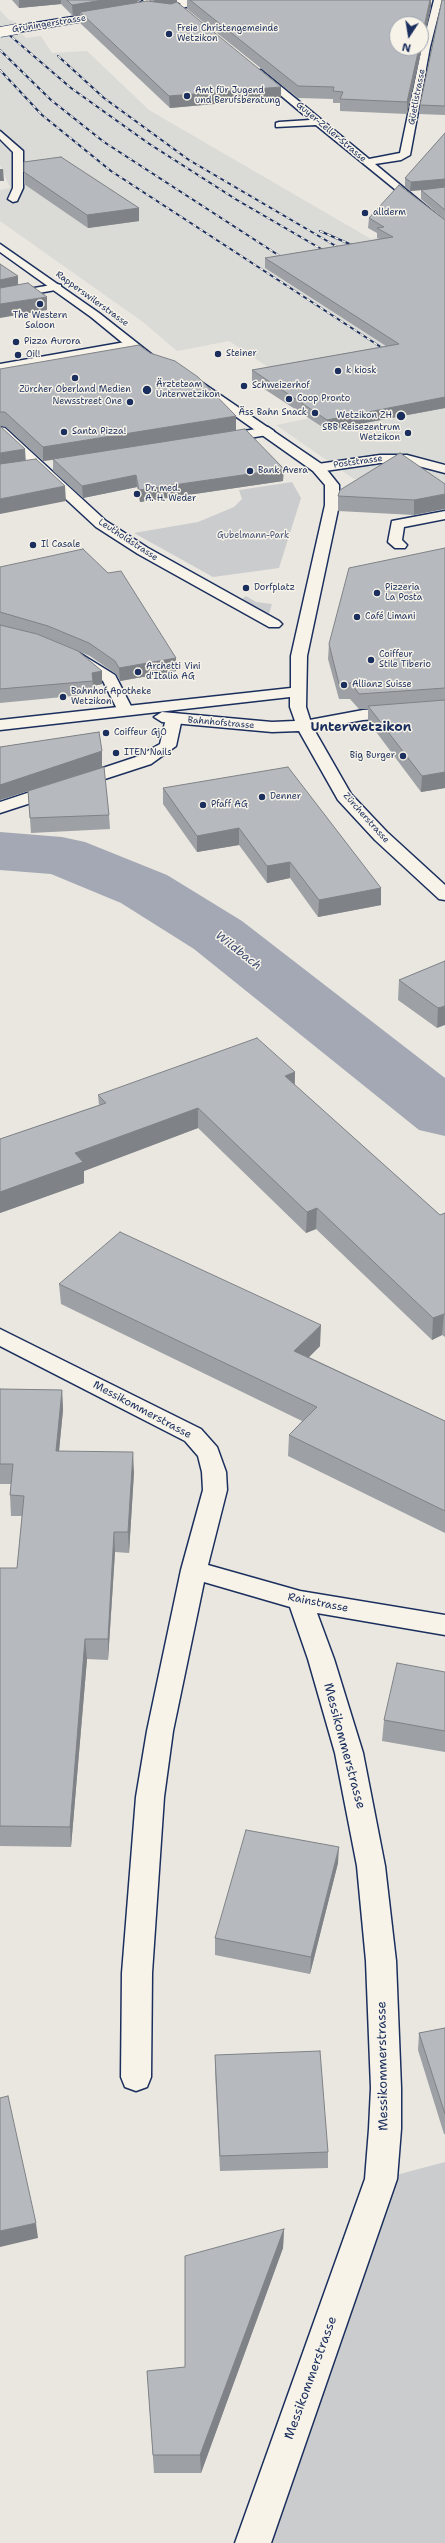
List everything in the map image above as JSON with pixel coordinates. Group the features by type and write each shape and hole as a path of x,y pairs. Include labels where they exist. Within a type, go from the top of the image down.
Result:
{"street":[{"path":"146,8 141,5 150,0"},
{"name":"Güetlistrasse","path":"366,162 396,158 405,155 426,47 438,0"},
{"path":"135,10 184,3 189,15"},
{"name":"Grüningerstrasse","path":"0,32 121,12"},
{"name":"Guyer-Zeller-Strasse","path":"248,64 445,227"},
{"path":"279,125 318,122"},
{"path":"0,134 18,151 18,188 13,199"},
{"path":"407,196 420,194"},
{"name":"Rapperswilerstrasse","path":"1,234 155,363 173,369 268,431 318,468"},
{"name":"Rapperswilerstrasse","path":"0,247 61,283"},
{"path":"0,297 61,283"},
{"name":"Rapperswilerstrasse","path":"84,292 114,315"},
{"path":"0,368 132,345"},
{"name":"Leutholdstrasse","path":"0,431 101,524 143,551 274,624"},
{"path":"206,441 268,431"},
{"path":"406,459 429,457 445,460"},
{"name":"Poststrasse","path":"318,468 380,459 406,459 445,469"},
{"path":"24,469 55,464"},
{"path":"318,468 328,478 333,493 301,643 297,692 298,707 304,726 363,715 445,709"},
{"path":"400,545 395,542 397,524 445,515"},
{"path":"63,651 84,660 109,678 124,710"},
{"name":"Bahnhofstrasse","path":"0,724 124,710 231,701 297,692"},
{"name":"Bahnhofstrasse","path":"104,712 272,727 304,726"},
{"path":"0,808 145,760 168,746 174,718"},
{"name":"Zürcherstrasse","path":"304,726 344,796 381,836 445,895"},
{"name":"Messikommerstrasse","path":"0,1337 192,1435 209,1453 214,1472 215,1490 194,1570 160,1732 150,1797 137,1973 136,2077"},
{"name":"Rainstrasse","path":"194,1570 300,1601 445,1625"},
{"name":"Messikommerstrasse","path":"253,2543 381,2179 385,2129 386,2088 381,1961 370,1859 361,1806 341,1723 300,1601"}],"shaded area":[{"path":"0,10 8,19 18,24 12,25 26,38 41,36 52,53 87,51 149,110 371,239 435,229 445,238 445,493 367,477 354,479 276,425 321,416 265,365 229,341 177,351 143,322 0,221 0,190 10,188 0,165"}],"green space":[{"name":"Gubelmann-Park","path":"292,482 301,498 279,568 213,577 134,533 198,522 234,507 242,499 239,490"},
{"path":"246,596 256,602 272,604 268,617 239,601"},
{"path":"445,2162 445,2543 253,2543 381,2179"}],"building":[{"path":"67,0 103,0 72,5"},
{"path":"190,0 430,0 426,16 389,16 389,56 417,56 407,102 340,99 343,92 333,91 334,87 298,86"},
{"path":"442,0 445,0 445,106 420,105"},
{"path":"147,1 171,4 177,2 281,87 169,96 80,12"},
{"path":"445,133 445,179 411,182 405,178"},
{"path":"61,157 139,208 87,215 24,172 24,162"},
{"path":"399,185 445,220 445,397 327,420 252,370 399,344 265,258 393,237 377,228 384,227 369,218"},
{"path":"445,187 445,210 421,190"},
{"path":"0,264 18,276 0,280"},
{"path":"28,283 47,297 0,304 0,288"},
{"path":"139,345 150,353 175,361 198,377 236,416 43,447 5,412 0,412 0,369"},
{"path":"0,426 25,449 0,453"},
{"path":"245,429 284,469 139,490 136,475 82,486 53,459"},
{"path":"400,453 445,484 445,494 414,500 338,496 340,490"},
{"path":"36,459 65,486 0,499 0,464"},
{"path":"445,548 445,688 359,694 351,683 339,684 329,644 349,568"},
{"path":"83,549 108,573 121,571 176,658 119,668 115,661 89,643 48,626 0,612 0,567"},
{"path":"0,625 37,634 78,651 102,671 92,673 93,681 0,689"},
{"path":"445,700 445,772 422,776 368,706"},
{"path":"99,732 102,751 0,785 0,747"},
{"path":"104,767 109,815 30,818 28,791"},
{"path":"288,767 381,888 319,900 290,862 267,866 239,828 197,836 163,788"},
{"path":"445,961 445,1006 438,1008 399,980"},
{"path":"257,1038 295,1072 285,1076 440,1215 445,1213 445,1314 433,1318 317,1208 307,1212 198,1108 75,1153 83,1162 0,1192 0,1139 106,1103 98,1095"},
{"path":"120,1232 321,1325 294,1351 445,1421 445,1511 289,1435 317,1407 59,1284"},
{"path":"0,1389 62,1390 56,1451 133,1452 128,1532 114,1532 108,1639 85,1639 70,1827 0,1826 0,1568 17,1568 24,1496 10,1495 13,1464 0,1464"},
{"path":"397,1663 445,1672 445,1731 384,1720"},
{"path":"246,1830 339,1847 311,1957 215,1938"},
{"path":"445,2028 445,2114 419,2033"},
{"path":"320,2051 328,2152 220,2156 215,2055"},
{"path":"8,2096 36,2223 0,2231 0,2098"},
{"path":"284,2229 200,2455 153,2455 147,2371 185,2367 185,2256"}],"waterway":[{"name":"Wildbach","path":"0,851 62,856 144,889 218,935 445,1114"}],"railway":[{"path":"0,27 71,88 148,143 237,200 330,254"},
{"path":"0,50 51,100 104,142 289,262"},
{"path":"58,56 104,98 189,160 346,252"},
{"path":"0,70 42,115 111,171 390,353"},
{"path":"320,231 361,249"}],"place":[{"name":"Freie Christengemeinde Wetzikon","path":"169,34"},
{"name":"Amt für Jugend und Berufsberatung","path":"187,96"},
{"name":"allderm","path":"365,213"},
{"name":"The Western Saloon","path":"40,304"},
{"name":"Pizza Aurora","path":"16,342"},
{"name":"Steiner","path":"218,354"},
{"name":"Oil!","path":"18,355"},
{"name":"k kiosk","path":"338,371"},
{"name":"Zürcher Oberland Medien","path":"75,378"},
{"name":"Schweizerhof","path":"244,386"},
{"name":"Ärzteteam Unterwetzikon","path":"147,390"},
{"name":"Coop Pronto","path":"289,399"},
{"name":"Newsstreet One","path":"130,402"},
{"name":"Äss Bahn Snack","path":"315,413"},
{"name":"Wetzikon ZH","path":"401,416"},
{"name":"Santa Pizza!","path":"64,432"},
{"name":"SBB Reisezentrum Wetzikon","path":"408,433"},
{"name":"Bank Avera","path":"250,471"},
{"name":"Dr. med. A. H. Weder","path":"137,494"},
{"name":"Il Casale","path":"33,545"},
{"name":"Dorfplatz","path":"246,588"},
{"name":"Pizzeria La Posta","path":"377,593"},
{"name":"Café Limani","path":"357,617"},
{"name":"Coiffeur Stile Tiberio","path":"371,660"},
{"name":"Archetti Vini d'Italia AG","path":"138,672"},
{"name":"Allianz Suisse","path":"344,685"},
{"name":"Bahnhof Apotheke Wetzikon","path":"63,697"},
{"name":"Coiffeur GjO","path":"106,733"},
{"name":"ITEN Nails","path":"116,753"},
{"name":"Big Burger","path":"403,756"},
{"name":"Denner","path":"262,797"},
{"name":"Pfaff AG","path":"203,805"}],"district":[{"name":"Unterwetzikon","path":"361,728"}]}
